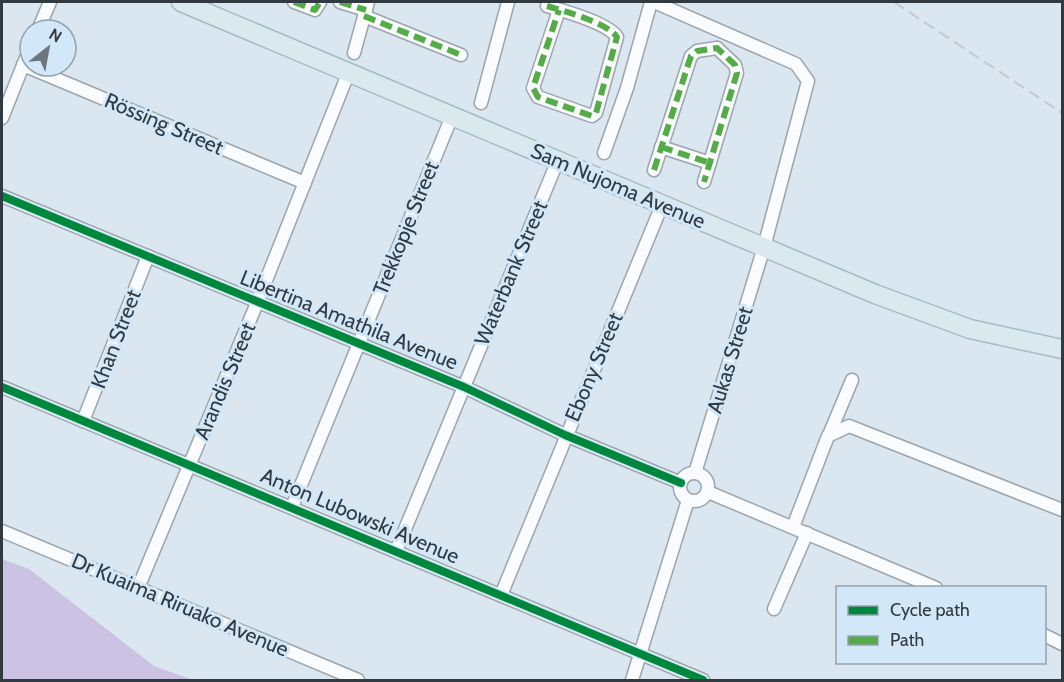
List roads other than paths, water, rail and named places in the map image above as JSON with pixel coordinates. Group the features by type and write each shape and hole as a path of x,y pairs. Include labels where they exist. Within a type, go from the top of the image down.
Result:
{"highway":[{"name":"Sam Nujoma Avenue","path":"180,2 932,316 970,329 1062,348"}],"street":[{"path":"43,18 50,2"},
{"path":"294,2 315,10 321,2"},
{"path":"340,2 366,9 461,55"},
{"path":"481,103 508,2"},
{"path":"604,153 627,88 652,2 722,32 717,48"},
{"path":"553,8 615,33 618,41 605,80 596,113 592,116 538,97 534,93 533,88 553,8"},
{"path":"354,53 366,9"},
{"name":"Aukas Street","path":"695,473 764,247 808,81 796,64 722,32"},
{"path":"654,170 691,56 697,51 717,48"},
{"path":"704,182 737,72 735,64 717,48"},
{"name":"Arandis Street","path":"138,588 257,303 348,74"},
{"path":"2,118 18,78"},
{"name":"Rössing Street","path":"54,78 304,183"},
{"path":"605,80 627,88"},
{"name":"Trekkopje Street","path":"292,507 452,116"},
{"path":"661,147 710,163"},
{"name":"Waterbank Street","path":"396,551 558,160"},
{"name":"Libertina Amathila Avenue","path":"2,195 257,303 464,387 566,435 681,483"},
{"name":"Ebony Street","path":"501,596 662,205"},
{"name":"Khan Street","path":"83,421 148,256"},
{"path":"794,528 828,436 852,380"},
{"name":"Anton Lubowski Avenue","path":"2,387 703,681"},
{"path":"828,436 849,426 865,430 1062,510"},
{"path":"695,473 705,479 708,492 702,500 688,501 682,494 681,483 688,474 695,473"},
{"path":"708,492 931,586"},
{"path":"632,681 688,501"},
{"name":"Dr Kuaima Riruako Avenue","path":"2,531 358,681"},
{"path":"774,609 807,533"},
{"path":"1046,636 1062,644"}],"railway":[{"path":"894,2 1062,113"}]}
